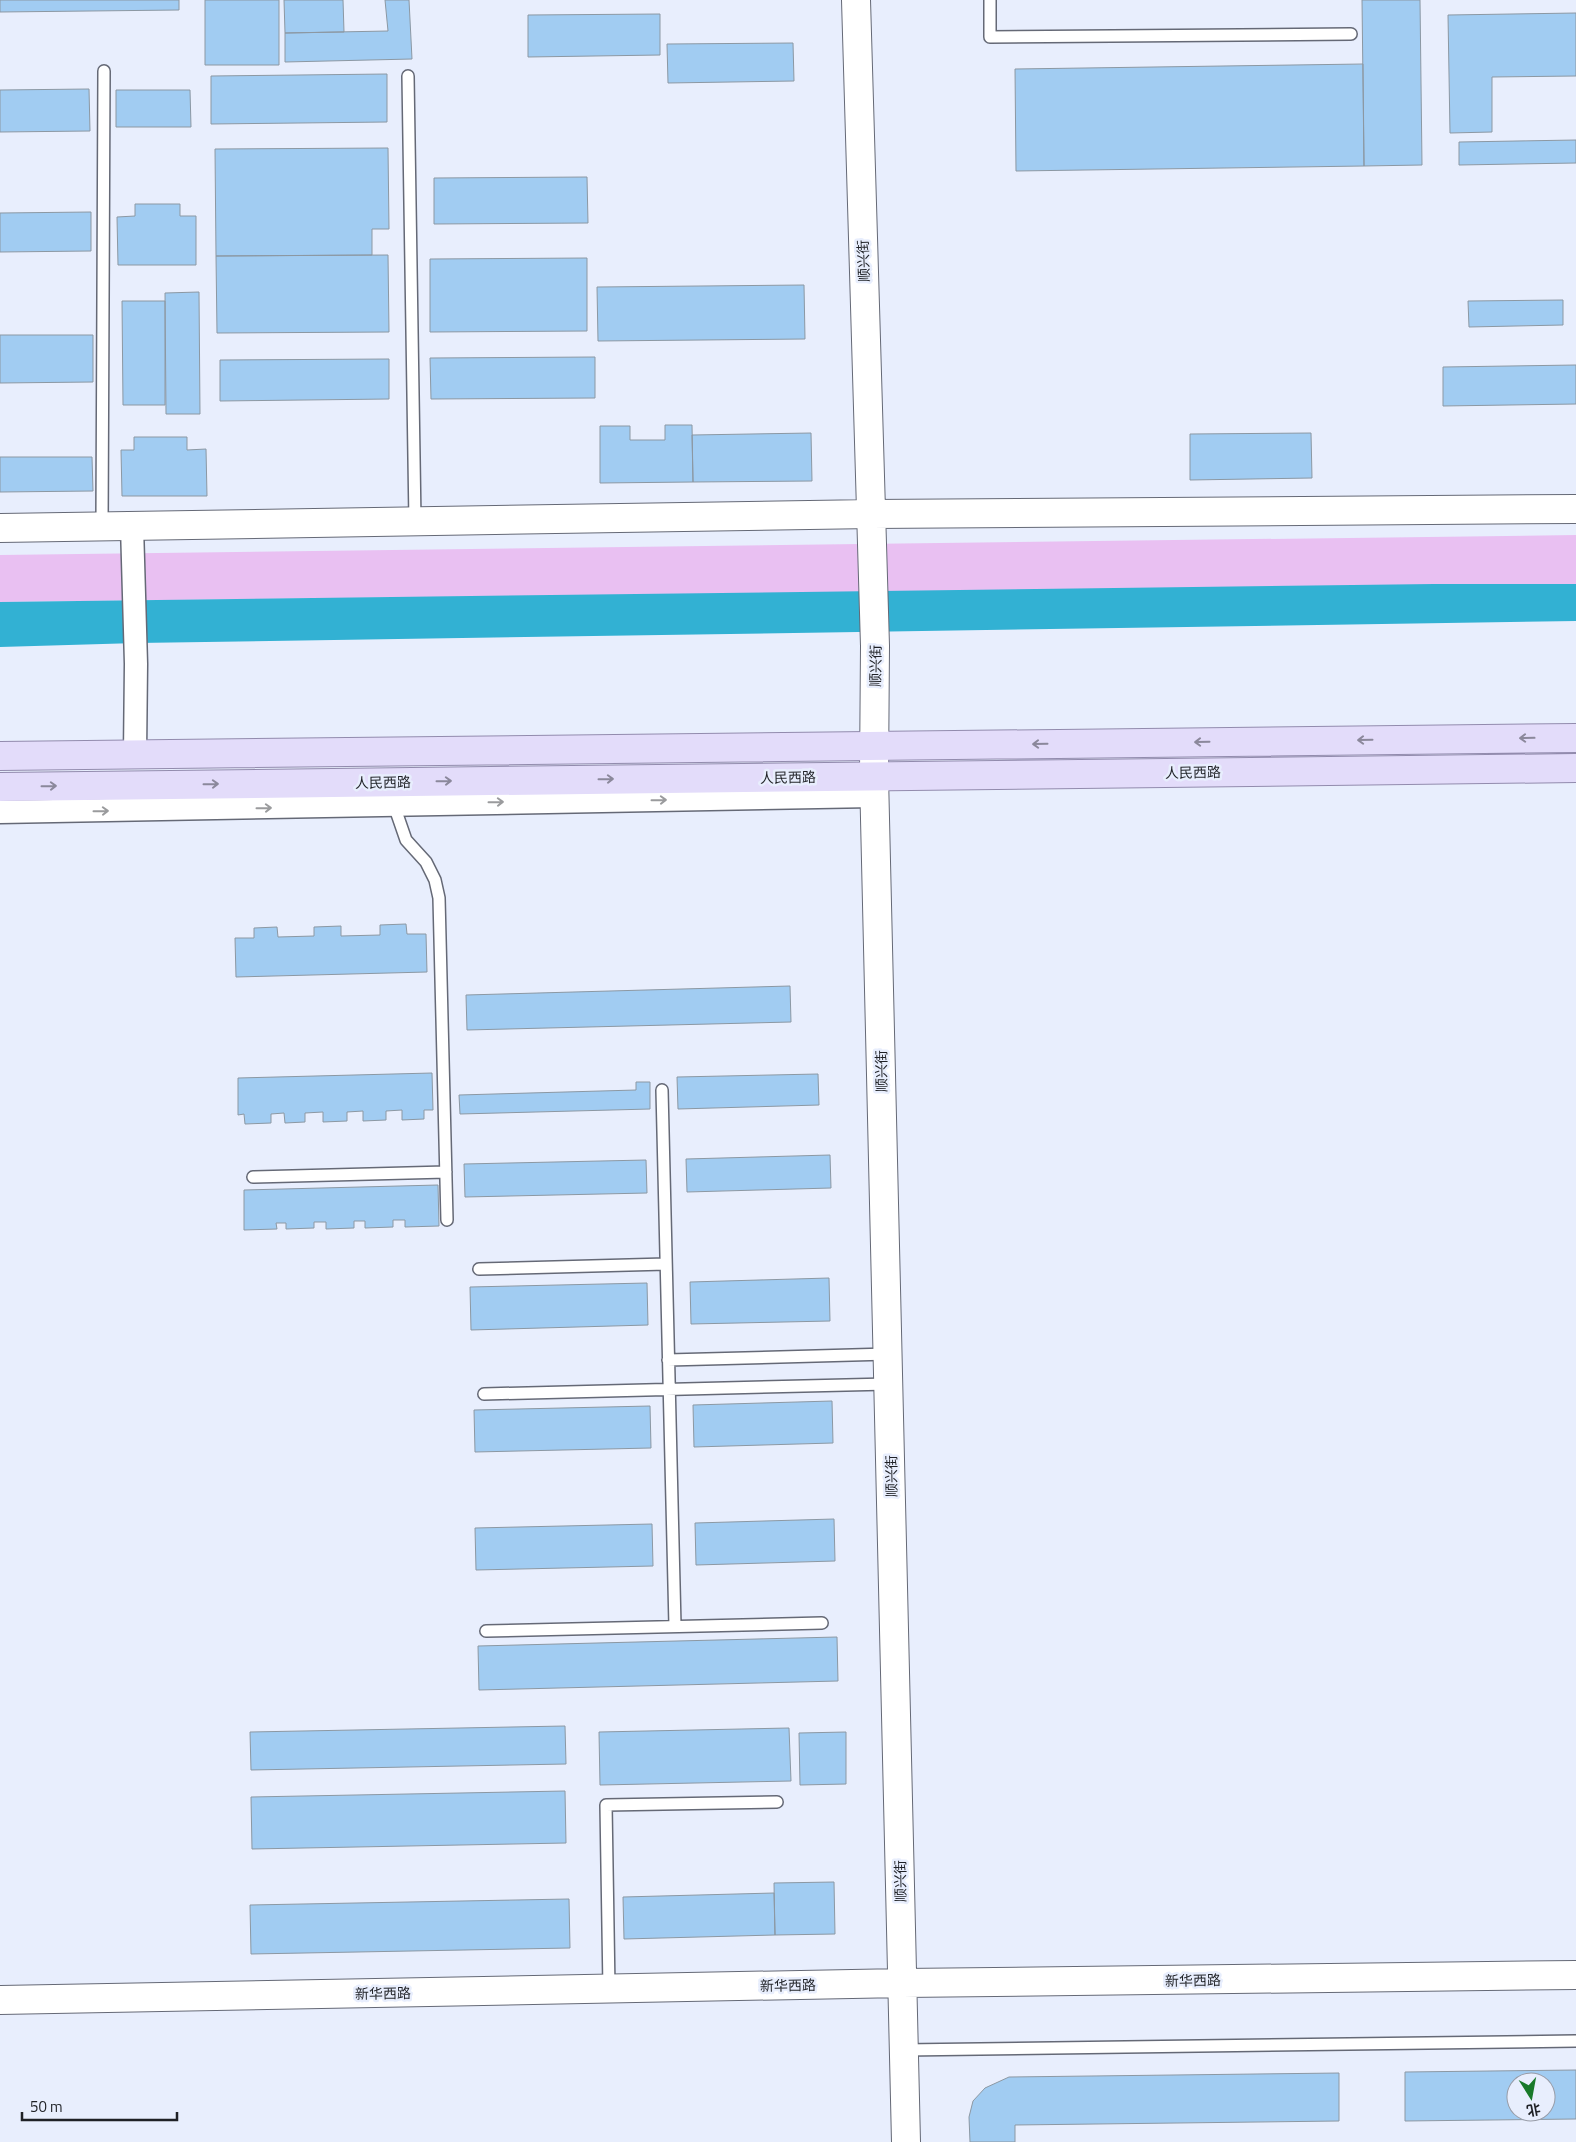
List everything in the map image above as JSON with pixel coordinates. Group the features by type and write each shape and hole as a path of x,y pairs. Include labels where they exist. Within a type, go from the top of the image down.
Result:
{"main road":[{"path":"0,756 1576,738"},
{"name":"人民西路","path":"0,787 396,793 874,786 1576,768"}],"street":[{"name":"顺兴街","path":"856,0 874,583 873,746 906,2142"},
{"path":"0,528 872,514 1576,509"},
{"path":"132,526 136,664 135,754"},
{"path":"0,812 396,793"},
{"name":"新华西路","path":"0,2000 902,1983 1576,1975"}],"lane":[{"path":"990,0 990,37 1351,34"},
{"path":"102,526 104,71"},
{"path":"408,76 415,520"},
{"path":"396,793 397,814 406,840 426,862 435,880 439,898 447,1220"},
{"path":"662,1090 675,1626"},
{"path":"253,1177 446,1172"},
{"path":"479,1269 666,1264"},
{"path":"668,1360 888,1354"},
{"path":"484,1394 888,1384"},
{"path":"486,1631 822,1623"},
{"path":"609,1989 606,1805 777,1802"},
{"path":"904,2050 1576,2041"}],"shaded area":[{"path":"1576,535 1576,584 0,602 0,555"}],"water":[{"path":"1434,584 1576,584 1576,621 137,643 0,647 0,602"}],"building":[{"path":"0,0 179,0 179,10 0,12"},
{"path":"205,0 279,0 279,65 205,65"},
{"path":"284,0 343,0 344,32 285,33"},
{"path":"385,0 409,0 412,59 285,62 285,33 388,31"},
{"path":"1362,0 1420,0 1422,165 1364,166"},
{"path":"1576,13 1576,76 1492,77 1492,132 1450,133 1448,15"},
{"path":"660,14 660,55 528,57 528,15"},
{"path":"793,43 794,81 668,83 667,44"},
{"path":"1363,64 1364,166 1016,171 1015,69"},
{"path":"387,74 387,122 211,124 211,76"},
{"path":"89,89 90,131 0,132 0,90"},
{"path":"116,90 190,90 191,127 116,127"},
{"path":"1576,140 1576,163 1459,165 1459,142"},
{"path":"388,148 389,229 372,229 372,255 216,256 215,149"},
{"path":"587,177 588,223 434,224 434,178"},
{"path":"135,204 180,204 180,216 196,216 196,265 118,265 117,217 135,216"},
{"path":"91,212 91,251 0,252 0,213"},
{"path":"388,255 389,332 217,333 216,256"},
{"path":"587,258 587,331 430,332 430,259"},
{"path":"804,285 805,339 598,341 597,287"},
{"path":"199,292 200,414 166,414 165,293"},
{"path":"1563,300 1563,325 1469,327 1468,301"},
{"path":"122,301 165,301 165,405 123,405"},
{"path":"0,335 93,335 93,382 0,383"},
{"path":"595,357 595,398 431,399 430,358"},
{"path":"389,359 389,399 220,401 220,360"},
{"path":"1576,365 1576,404 1443,406 1443,367"},
{"path":"665,425 692,425 693,482 600,483 600,426 630,426 630,440 665,440"},
{"path":"811,433 812,481 693,482 692,435"},
{"path":"1311,433 1312,478 1190,480 1190,434"},
{"path":"134,437 187,437 187,450 206,449 207,496 122,496 121,450 134,450"},
{"path":"0,457 92,457 93,491 0,492"},
{"path":"406,924 407,934 426,934 427,972 236,977 235,938 254,938 254,928 277,927 278,937 314,936 314,927 341,926 341,936 380,935 380,925"},
{"path":"790,986 791,1022 467,1030 466,995"},
{"path":"432,1073 433,1110 424,1110 424,1119 402,1120 402,1110 386,1111 386,1120 363,1121 363,1111 347,1112 347,1121 323,1122 323,1112 305,1113 305,1122 285,1123 284,1113 271,1114 271,1123 245,1124 244,1114 238,1115 238,1078"},
{"path":"818,1074 819,1105 678,1109 677,1077"},
{"path":"636,1082 650,1082 650,1109 460,1114 459,1095 636,1090"},
{"path":"830,1155 831,1188 687,1192 686,1159"},
{"path":"646,1160 647,1193 465,1197 464,1164"},
{"path":"438,1185 439,1226 405,1227 405,1220 393,1220 393,1227 365,1228 365,1221 354,1221 354,1228 326,1229 326,1222 314,1222 314,1228 286,1229 286,1223 276,1223 277,1229 244,1230 244,1190"},
{"path":"829,1278 830,1321 691,1324 690,1282"},
{"path":"647,1283 648,1325 471,1330 470,1287"},
{"path":"832,1401 833,1443 694,1447 693,1405"},
{"path":"650,1406 651,1448 475,1452 474,1410"},
{"path":"834,1519 835,1561 696,1565 695,1523"},
{"path":"652,1524 653,1566 476,1570 475,1528"},
{"path":"837,1637 838,1681 479,1690 478,1646"},
{"path":"565,1726 566,1764 251,1770 250,1732"},
{"path":"789,1728 791,1781 600,1785 599,1732"},
{"path":"846,1732 846,1784 800,1785 799,1733"},
{"path":"565,1791 566,1843 252,1849 251,1797"},
{"path":"834,1882 835,1934 775,1935 774,1883"},
{"path":"774,1893 775,1935 624,1939 623,1897"},
{"path":"569,1899 570,1948 251,1954 250,1905"},
{"path":"1576,2070 1576,2119 1556,2119 1556,2072 1506,2072 1506,2120 1405,2121 1405,2072"},
{"path":"1339,2073 1339,2121 1015,2125 1015,2142 970,2142 969,2117 973,2101 985,2088 1009,2077"}]}
